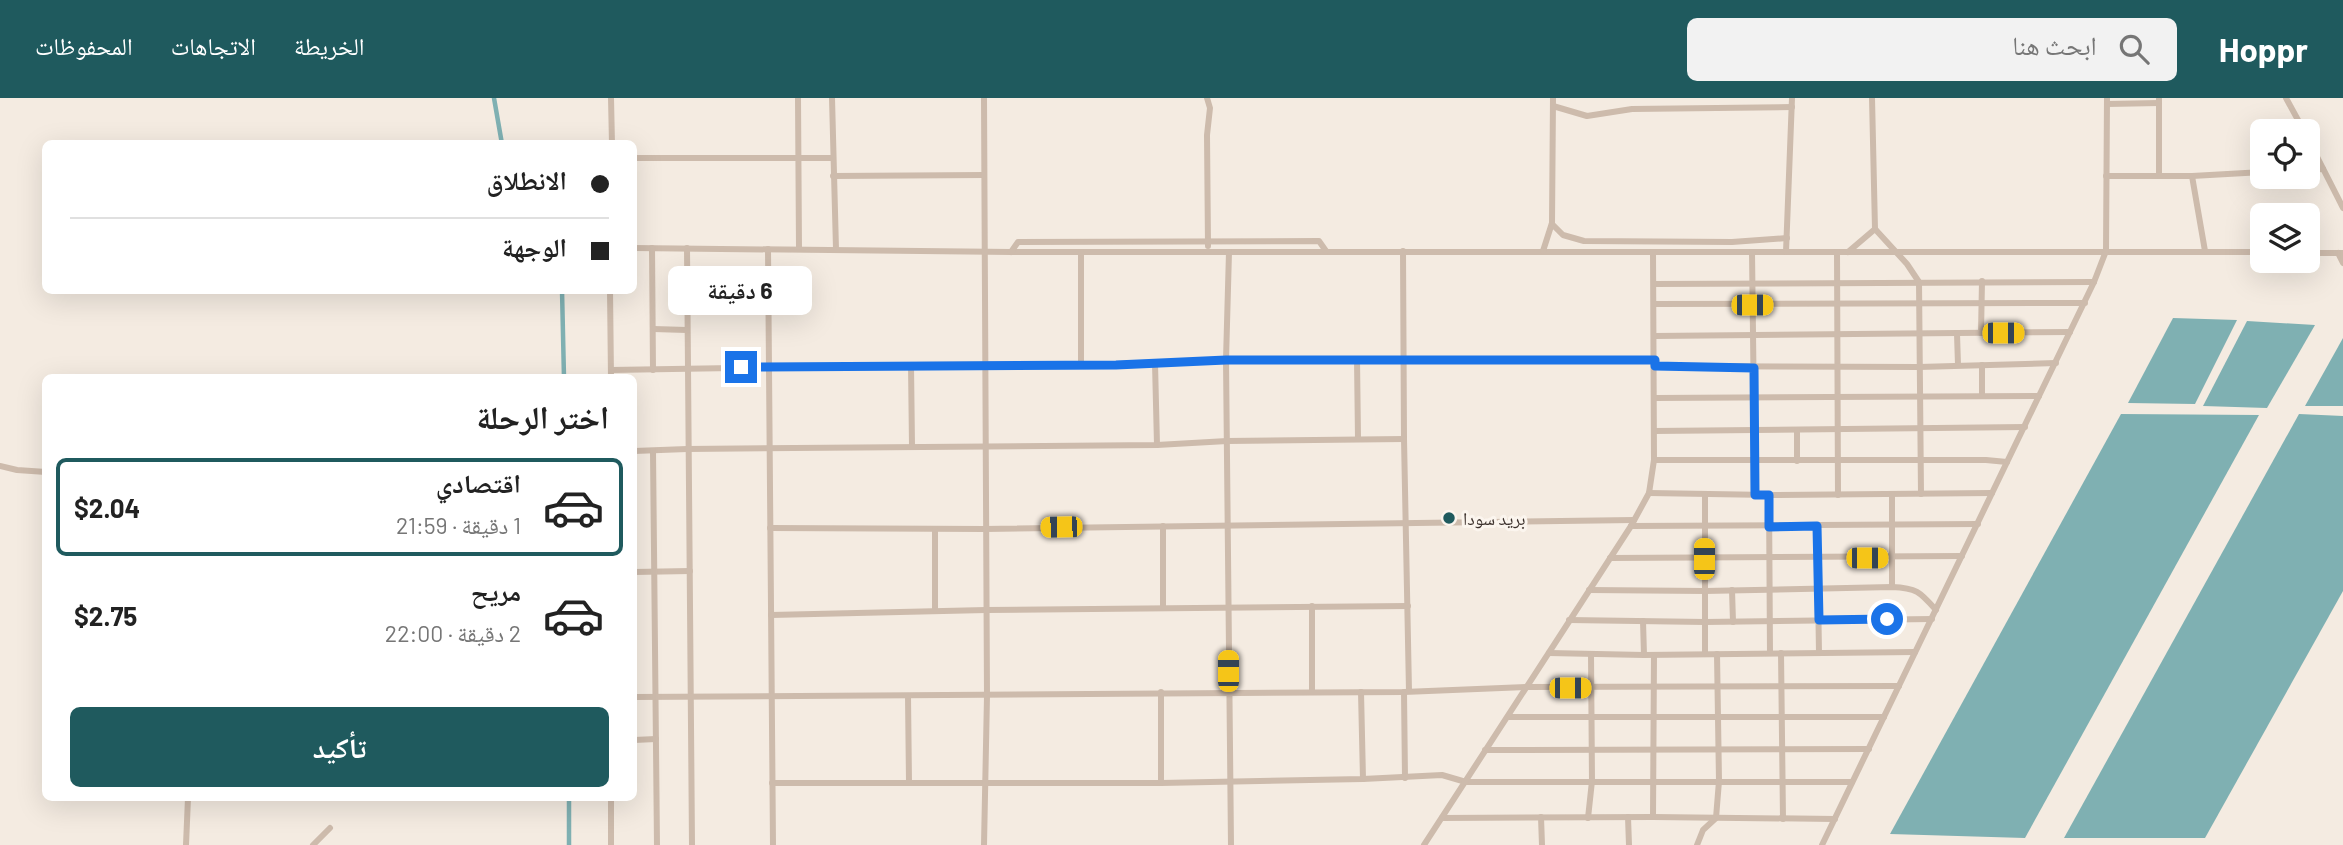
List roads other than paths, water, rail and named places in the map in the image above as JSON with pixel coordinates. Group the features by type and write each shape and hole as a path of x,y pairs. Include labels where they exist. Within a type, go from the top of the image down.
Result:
{"street":[{"path":"611,98 612,140"},
{"path":"798,98 799,248"},
{"path":"832,98 836,249"},
{"path":"984,98 987,695 984,845"},
{"path":"1207,98 1210,107 1207,135 1208,252"},
{"path":"1786,252 1792,98"},
{"path":"1872,98 1875,229 1919,282 1921,494"},
{"path":"2286,98 2297,119"},
{"path":"1822,845 2085,303 2106,251 2107,101 2159,100 2159,176"},
{"path":"1543,251 1552,225 1553,102 1587,116 1632,109 1792,107"},
{"path":"637,158 833,158"},
{"path":"2320,163 2343,208"},
{"path":"2106,176 2250,173"},
{"path":"833,176 984,175"},
{"path":"2192,176 2205,251"},
{"path":"1552,225 1563,235 1584,241 1732,242 1787,238"},
{"path":"1848,252 1875,229"},
{"path":"1011,251 1016,243 1028,241 1319,241 1326,251"},
{"path":"637,248 1081,252 2250,252"},
{"path":"652,248 653,370"},
{"path":"687,248 692,845"},
{"path":"768,249 772,845"},
{"path":"1403,251 1408,606 1405,778"},
{"path":"1081,252 1081,365"},
{"path":"1229,252 1226,360 1231,845"},
{"path":"1424,845 1610,558 1649,493 1654,460 1653,252"},
{"path":"1752,252 1755,495"},
{"path":"1837,252 1838,495"},
{"path":"2320,253 2340,253 2343,263"},
{"path":"1981,333 1982,281"},
{"path":"1654,284 2094,282"},
{"path":"610,294 611,374"},
{"path":"1654,304 2085,303"},
{"path":"653,329 687,330"},
{"path":"1654,337 2070,332"},
{"path":"1957,334 1958,365"},
{"path":"1357,359 1358,439"},
{"path":"611,370 1357,359 1655,363 1754,368 2056,363"},
{"path":"1155,363 1157,445"},
{"path":"911,365 912,446"},
{"path":"1982,365 1982,396"},
{"path":"1655,398 2039,396"},
{"path":"1654,431 2025,427"},
{"path":"1797,431 1797,461"},
{"path":"637,452 1404,439"},
{"path":"653,451 657,845"},
{"path":"1654,460 2007,462"},
{"path":"0,466 42,472"},
{"path":"1649,493 1992,493"},
{"path":"1892,494 1892,587"},
{"path":"1704,495 1706,654"},
{"path":"1769,495 1770,653"},
{"path":"770,528 1632,523 1769,527 1978,524"},
{"path":"1163,526 1163,608"},
{"path":"1817,526 1819,653"},
{"path":"934,611 935,529"},
{"path":"1610,558 1962,556"},
{"path":"637,572 690,571"},
{"path":"1589,590 1705,591 1892,587 1920,592 1936,610"},
{"path":"1732,590 1733,622"},
{"path":"1312,606 1312,692"},
{"path":"771,615 1408,606"},
{"path":"1569,620 1733,622 1932,619"},
{"path":"1643,621 1644,655"},
{"path":"1549,653 1654,655 1915,652"},
{"path":"1781,653 1783,819"},
{"path":"1588,818 1592,781 1591,654"},
{"path":"1697,845 1703,830 1716,818 1719,781 1717,654"},
{"path":"1653,817 1654,655"},
{"path":"637,697 1361,692 1526,687 1899,686"},
{"path":"1161,692 1161,783"},
{"path":"1361,692 1363,779"},
{"path":"908,696 909,782"},
{"path":"1508,717 1884,717"},
{"path":"637,740 656,739"},
{"path":"1485,750 1869,749"},
{"path":"772,783 1161,783 1442,775 1466,782 1852,782"},
{"path":"186,845 188,801"},
{"path":"611,801 611,845"},
{"path":"1541,817 1542,845"},
{"path":"1628,817 1629,845"},
{"path":"1442,818 1835,819"},
{"path":"313,845 330,828"}],"water":[{"path":"2173,318 2237,320 2195,404 2128,403"},
{"path":"2247,321 2315,325 2267,408 2203,406"},
{"path":"2343,338 2343,406 2305,406"},
{"path":"2121,414 2259,415 2025,838 1890,834"},
{"path":"2299,414 2343,416 2343,591 2205,838 2064,838"}],"waterway":[{"path":"494,98 501,140"},
{"path":"562,294 564,374"},
{"path":"569,801 569,845"}],"place":[{"name":"بريد سودا","path":"1449,518"}]}
